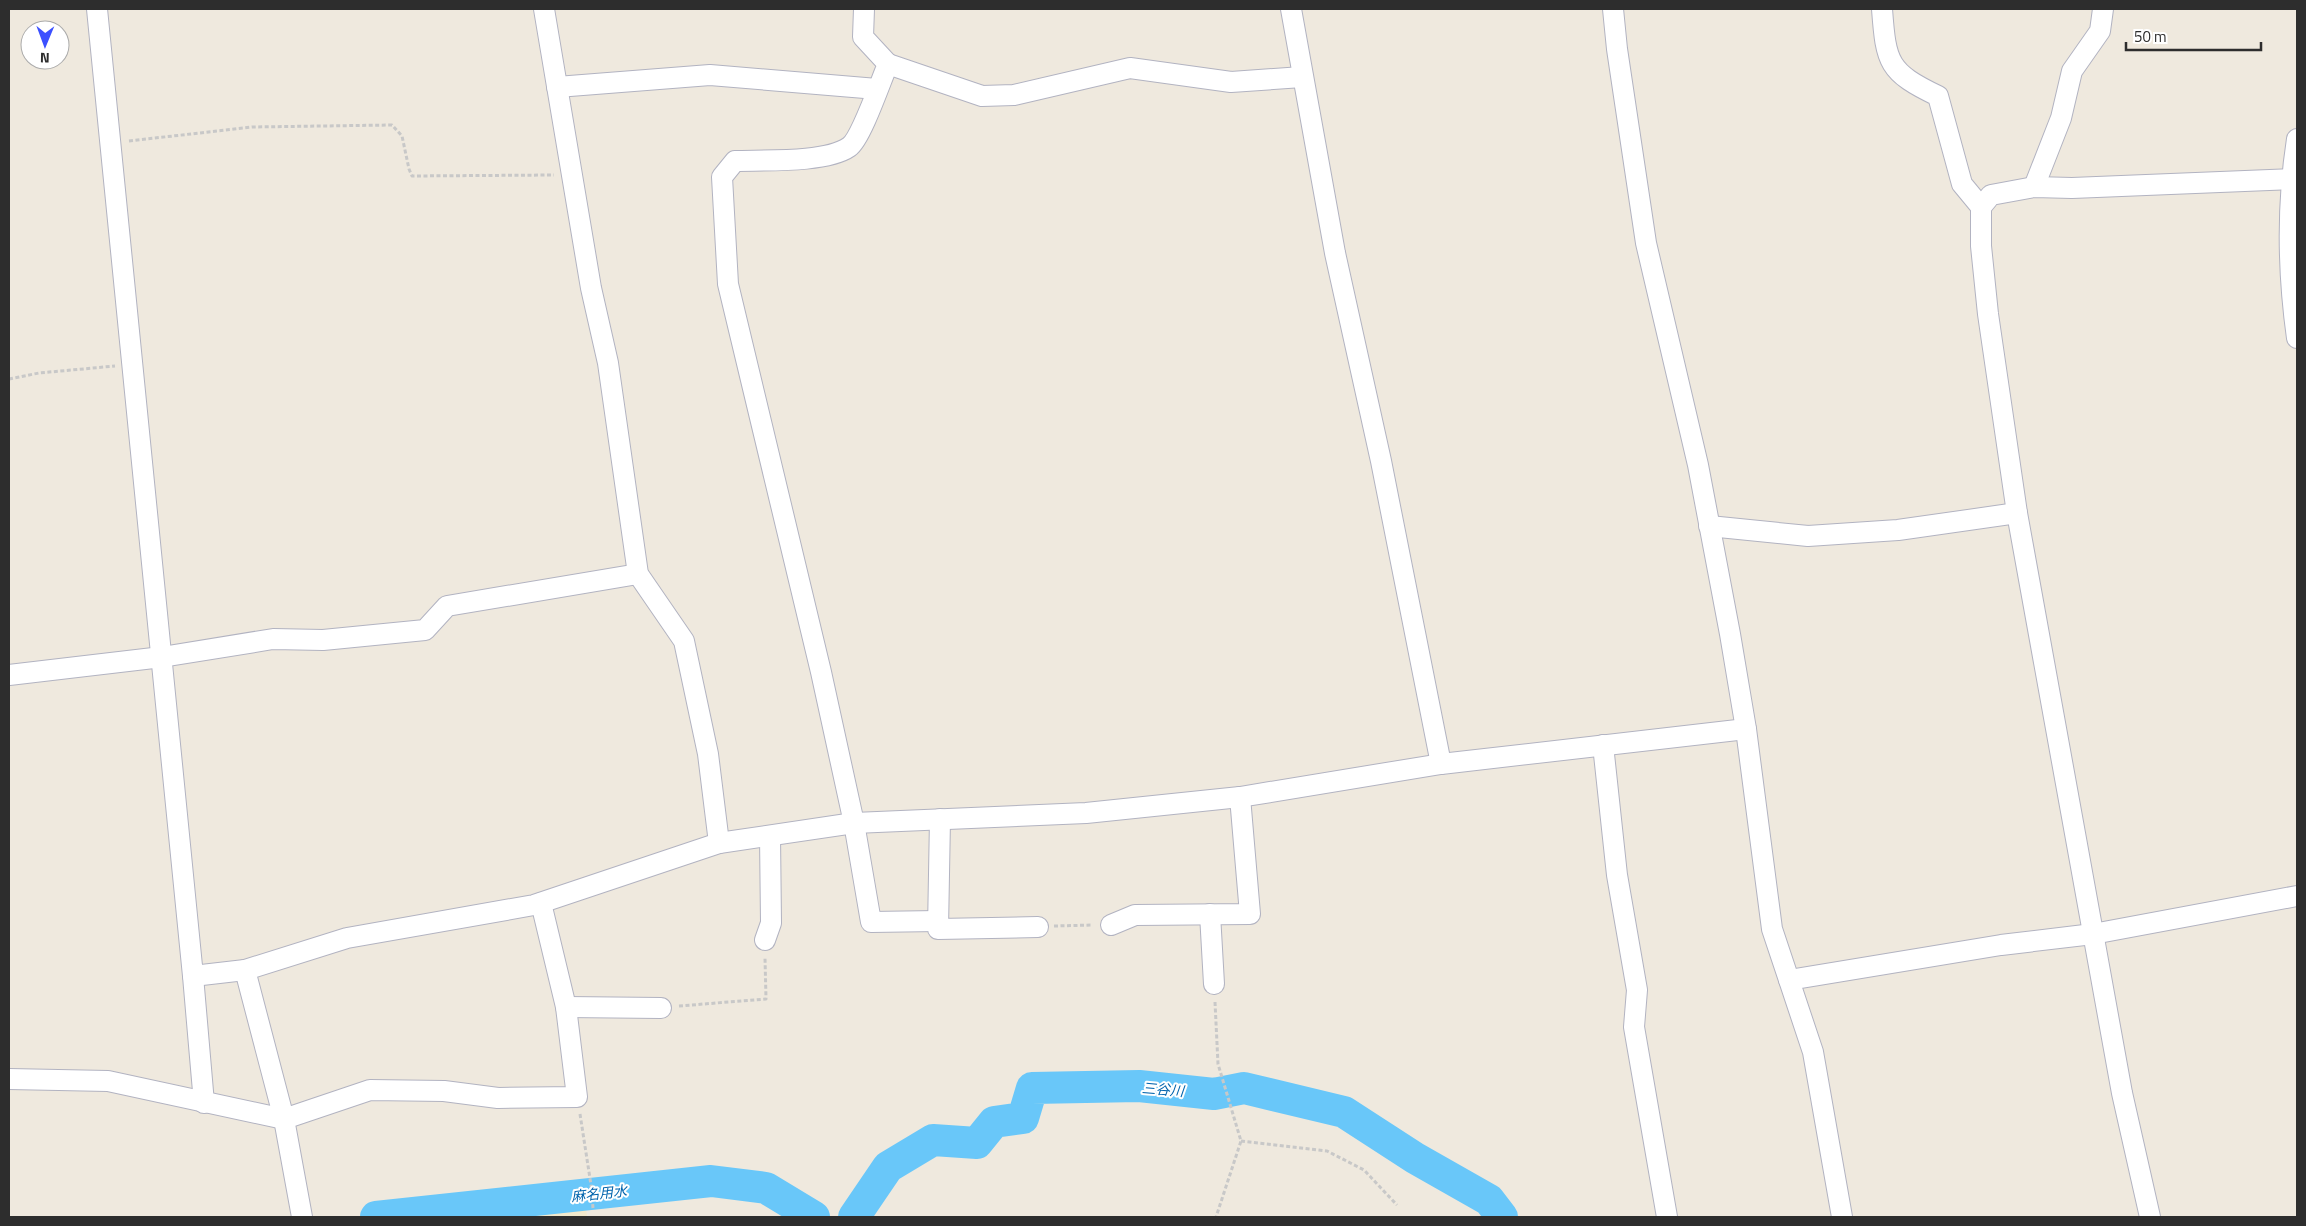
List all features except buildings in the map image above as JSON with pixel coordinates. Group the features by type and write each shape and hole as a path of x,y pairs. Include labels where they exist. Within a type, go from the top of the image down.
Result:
{"street":[{"path":"97,9 162,657 204,1103"},
{"path":"544,9 591,288 608,363 638,574 684,641 708,754 718,843"},
{"path":"864,9 864,37 888,64 982,96 1014,95 1130,68 1231,82 1302,77"},
{"path":"1290,9 1335,253 1381,461 1441,764"},
{"path":"1613,9 1617,49 1646,243 1698,465 1730,634 1746,729 1772,929 1813,1052 1842,1217"},
{"path":"1882,9 1884,34 1893,68 1908,82 1938,96 1962,184 1981,207 1981,246 1988,314 2017,514 2146,1217"},
{"path":"2034,187 2061,118 2072,71 2100,30 2102,9"},
{"path":"888,64 861,129 850,147 825,156 736,161 722,177 728,284 821,672 854,823 871,922 938,921"},
{"path":"557,87 710,75 877,89"},
{"path":"2297,139 2294,179 2292,304 2297,338"},
{"path":"1981,207 1991,195 2034,187 2072,188 2294,179"},
{"path":"1709,526 1808,536 1898,530 2017,514"},
{"path":"9,675 162,657 273,639 324,640 425,630 447,606 638,574"},
{"path":"193,976 245,970 346,938 541,903 718,843 854,823 1086,813 1240,797 1441,764 1746,729"},
{"path":"1603,745 1617,875 1637,990 1634,1027 1667,1217"},
{"path":"1111,925 1135,915 1250,914 1240,797"},
{"path":"940,819 938,929 1038,927"},
{"path":"765,940 772,924 770,836"},
{"path":"1789,980 2002,945 2093,934 2297,896"},
{"path":"9,1078 108,1082 284,1118 370,1090 444,1091 498,1098 577,1096 566,1007 541,903"},
{"path":"1210,914 1214,984"},
{"path":"245,970 284,1118 301,1214"},
{"path":"566,1007 661,1008"}],"path":[{"path":"111,143 252,127 392,125 402,136 412,176 572,174"},
{"path":"9,379 39,373 133,364"},
{"path":"1038,927 1111,925"},
{"path":"661,1008 766,999 765,940"},
{"path":"1214,984 1218,1064 1241,1141 1216,1217"},
{"path":"577,1096 592,1185 593,1207"},
{"path":"1241,1141 1327,1152 1364,1170 1397,1205"}],"shaded area":[{"path":"586,1206 587,1217 478,1217"}],"waterway":[{"name":"三谷川","path":"854,1217 888,1167 933,1140 977,1143 994,1122 1023,1118 1032,1088 1139,1086 1214,1094 1244,1088 1344,1112 1415,1158 1489,1200 1502,1217"},
{"name":"麻名用水","path":"376,1217 711,1181 766,1188 814,1217"}]}
